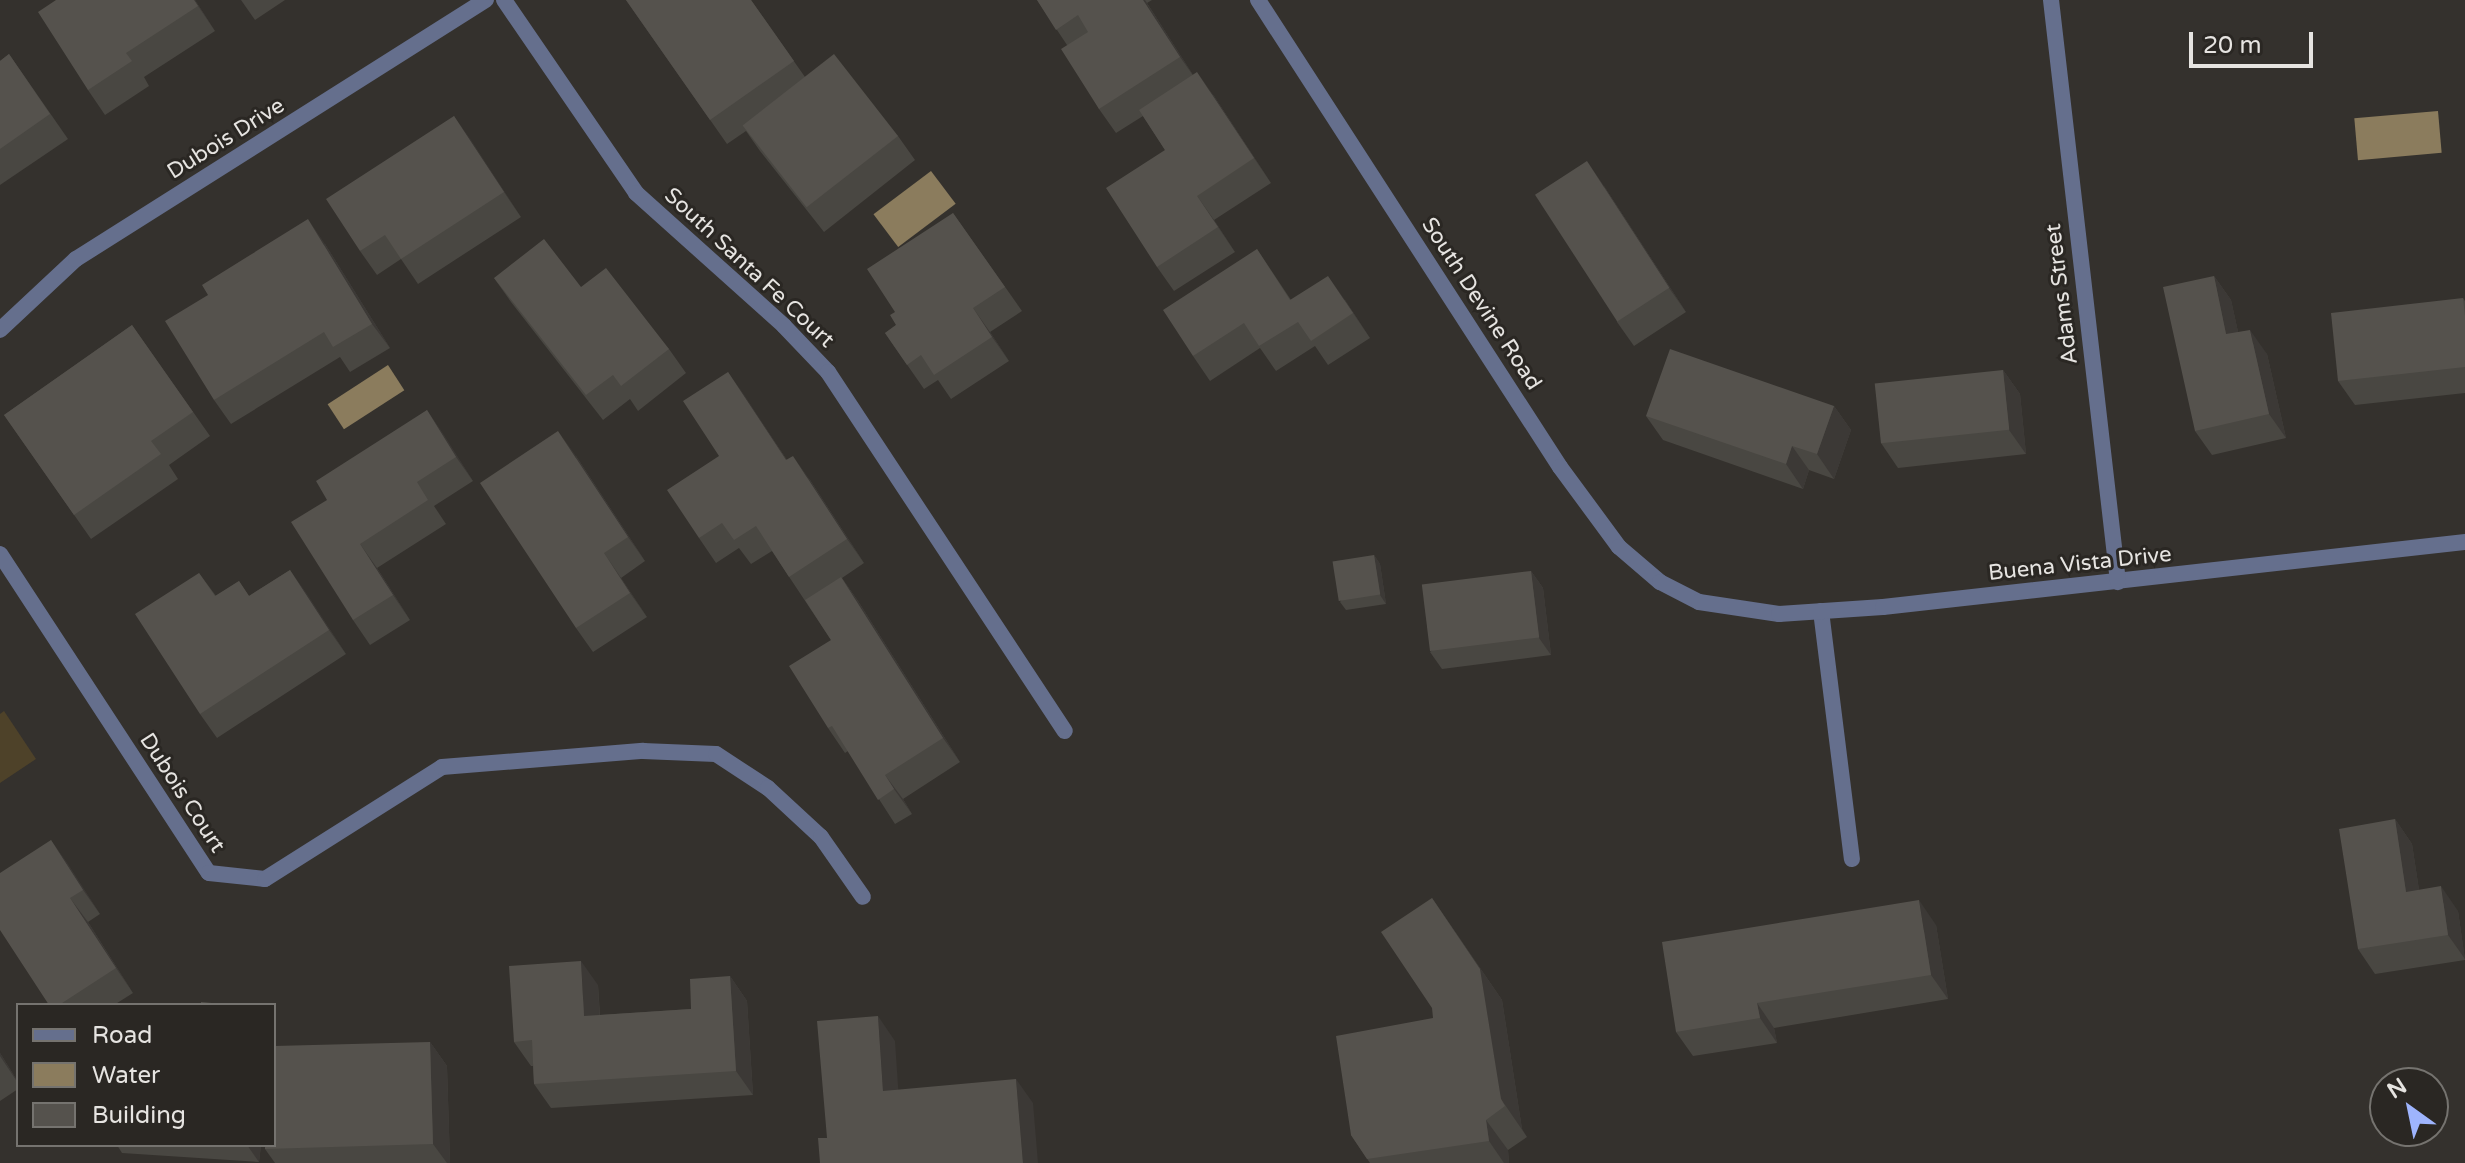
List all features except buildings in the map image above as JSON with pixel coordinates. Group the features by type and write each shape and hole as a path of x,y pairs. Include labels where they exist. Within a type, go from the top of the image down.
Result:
{"street":[{"name":"Dubois Drive","path":"0,330 76,259 486,0"},
{"name":"South Santa Fe Court","path":"504,0 636,193 784,326 828,372 1065,731"},
{"name":"South Devine Road","path":"1258,0 1560,467 1619,547 1660,582 1699,602"},
{"name":"Adams Street","path":"2051,0 2118,582"},
{"name":"Buena Vista Drive","path":"1699,602 1779,614 1821,611 2118,582 2465,542"},
{"name":"Dubois Court","path":"0,554 209,873 265,879 442,767 643,751 716,754 768,788 821,837 863,897"},
{"path":"1821,611 1852,859"}],"shaded area":[{"path":"4,711 36,759 0,783 0,714"}],"water":[{"path":"2438,111 2442,153 2358,160 2354,118"},
{"path":"931,171 956,204 898,247 873,214"},
{"path":"388,365 404,390 344,429 328,404"}]}
